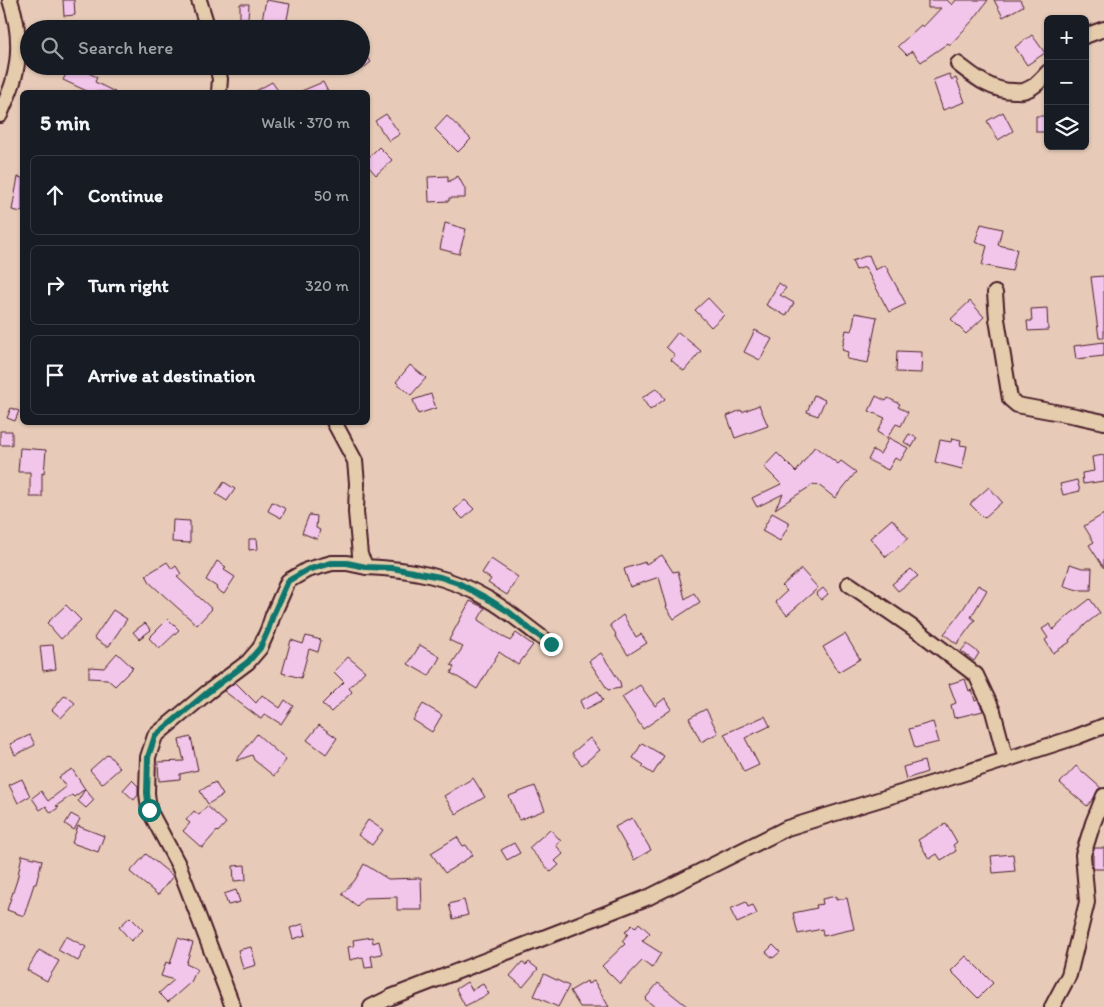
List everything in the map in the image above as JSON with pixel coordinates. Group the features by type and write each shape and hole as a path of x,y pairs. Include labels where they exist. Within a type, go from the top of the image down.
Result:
{"street":[{"path":"0,114 13,83 17,65 18,42 10,0"},
{"path":"199,0 205,20"},
{"path":"1089,35 1104,29"},
{"path":"958,64 995,88 1008,91 1025,91 1044,77"},
{"path":"219,75 220,90"},
{"path":"995,293 997,319 1010,399 1017,405 1104,422"},
{"path":"336,425 355,461 357,482 356,512 360,555 366,567"},
{"path":"233,1007 179,866 149,810 147,793 148,757 155,736 248,662 260,648 288,581 307,570 332,563 392,568 440,577 458,583 488,599 509,612 551,644"},
{"path":"849,584 922,634 976,675 993,711 1006,760"},
{"path":"371,1007 391,997 650,896 787,828 1006,760 1104,726"},
{"path":"1052,1007 1070,975 1087,902 1083,855 1104,796"}],"building":[{"path":"63,0 74,0 75,15 64,16"},
{"path":"266,0 290,4 287,20 262,20"},
{"path":"928,0 947,0 952,5 956,0 988,0 974,19 950,45 948,43 921,62 912,51 907,55 898,46 921,25 923,27 941,8 928,8"},
{"path":"994,0 1020,0 1023,6 1003,17"},
{"path":"240,4 249,4 248,18 240,18"},
{"path":"1032,35 1044,54 1027,65 1015,47"},
{"path":"949,74 952,80 956,78 965,102 943,110 933,80"},
{"path":"66,75 93,75 97,77 95,82 111,90 85,90 63,80"},
{"path":"272,82 278,90 258,90"},
{"path":"323,82 327,90 304,90"},
{"path":"1003,112 1013,131 998,140 987,121"},
{"path":"386,114 400,134 389,141 375,121"},
{"path":"447,116 471,139 458,152 435,129"},
{"path":"1036,116 1044,116 1044,132 1036,132"},
{"path":"379,147 392,160 376,175 370,168 370,156"},
{"path":"448,176 448,182 458,176 465,189 465,198 449,198 449,201 429,202 428,177"},
{"path":"18,177 20,178 20,212 12,210"},
{"path":"445,223 466,229 459,254 440,249"},
{"path":"981,224 1002,229 998,245 1017,249 1012,271 982,265 987,246 975,242"},
{"path":"869,255 875,270 885,265 906,304 889,312 865,267 856,270 852,261"},
{"path":"1104,276 1104,338 1099,338 1091,277"},
{"path":"779,283 786,288 780,295 794,303 786,316 766,305"},
{"path":"708,298 724,315 711,327 695,310"},
{"path":"970,301 984,317 966,334 951,319"},
{"path":"1047,308 1048,330 1028,331 1027,321 1032,321 1031,309"},
{"path":"855,313 877,317 868,363 847,359 848,352 842,350 846,330 852,331"},
{"path":"755,330 772,339 760,360 744,352"},
{"path":"678,332 701,351 684,371 671,360 675,355 666,347"},
{"path":"1104,342 1104,356 1076,359 1074,346"},
{"path":"897,351 922,352 921,373 896,372"},
{"path":"410,365 426,378 411,395 396,382"},
{"path":"657,388 665,399 650,410 642,398"},
{"path":"431,394 436,408 418,414 413,400"},
{"path":"814,395 825,400 818,416 807,412"},
{"path":"876,396 886,401 888,398 900,404 898,407 908,412 901,426 896,424 887,438 877,432 885,418 869,411"},
{"path":"759,405 768,426 735,438 727,416"},
{"path":"11,408 19,411 15,421 7,418"},
{"path":"0,431 12,431 12,445 0,445"},
{"path":"909,434 917,438 912,447 904,442"},
{"path":"889,438 908,448 900,461 895,458 888,470 868,460 873,450 880,454"},
{"path":"952,438 961,440 960,445 967,446 962,469 935,462 940,440 951,442"},
{"path":"815,446 838,464 841,461 856,472 835,498 817,484 814,484 775,509 783,494 757,507 752,498 781,484 764,467 777,453 796,472"},
{"path":"20,448 46,450 44,474 42,473 42,497 30,497 30,472 18,472"},
{"path":"1104,455 1104,481 1083,484 1082,473 1094,471 1092,457"},
{"path":"1077,480 1080,491 1063,495 1060,484"},
{"path":"224,482 235,489 227,501 216,494"},
{"path":"989,487 1002,502 984,518 970,504"},
{"path":"465,500 474,509 463,519 454,510"},
{"path":"272,502 286,509 281,518 268,511"},
{"path":"772,513 790,523 780,541 762,531"},
{"path":"1104,514 1104,568 1089,545 1094,542 1084,526"},
{"path":"309,515 317,516 316,528 320,530 317,539 302,533"},
{"path":"892,519 908,538 886,557 870,538"},
{"path":"173,520 190,521 190,543 172,542"},
{"path":"249,539 257,539 258,549 249,550"},
{"path":"662,555 673,572 678,571 685,599 694,593 700,602 674,619 666,607 659,577 630,587 624,569 645,562 646,564"},
{"path":"491,559 518,577 507,595 488,583 491,579 482,573"},
{"path":"217,561 226,567 224,570 235,577 224,594 206,580"},
{"path":"167,562 172,569 176,566 181,574 177,577 212,609 197,625 151,584 146,575"},
{"path":"1070,564 1082,568 1092,568 1091,590 1078,590 1064,586"},
{"path":"801,569 818,588 787,615 775,602 787,591 782,586"},
{"path":"911,569 918,576 898,591 892,584"},
{"path":"978,585 987,590 971,617 975,620 957,644 944,634"},
{"path":"823,588 828,594 821,600 816,594"},
{"path":"1090,599 1100,613 1069,640 1070,642 1053,653 1045,640 1048,638 1042,629 1050,624 1053,630"},
{"path":"470,601 485,608 478,620 510,641 516,633 533,645 518,665 499,652 477,689 451,673 454,667 451,665 463,647 449,640"},
{"path":"66,605 81,620 61,639 47,623"},
{"path":"113,610 127,619 109,646 106,646 94,638"},
{"path":"623,615 636,637 641,634 647,643 628,655 610,625"},
{"path":"168,619 179,630 159,649 149,638"},
{"path":"145,623 151,630 139,639 133,632"},
{"path":"845,634 860,659 838,672 823,647"},
{"path":"306,636 321,640 318,652 309,649 301,678 282,673 291,640 303,644"},
{"path":"967,644 979,653 974,661 961,651"},
{"path":"53,645 56,669 43,671 40,646"},
{"path":"420,645 440,657 429,676 408,664"},
{"path":"117,653 133,668 115,686 107,679 89,678 89,667 104,668"},
{"path":"601,653 620,682 621,688 608,690 589,661"},
{"path":"348,657 365,671 349,688 352,692 331,712 322,704 344,682 334,672"},
{"path":"965,679 969,691 972,690 975,701 978,700 983,711 954,718 951,705 956,703 949,684"},
{"path":"235,682 256,703 262,695 280,708 285,700 293,706 281,724 265,714 261,719 224,691"},
{"path":"640,685 655,706 665,698 672,709 643,729 622,697"},
{"path":"598,691 603,700 584,710 580,701"},
{"path":"65,695 75,703 61,718 52,710"},
{"path":"423,704 442,715 432,732 413,720"},
{"path":"706,709 718,733 701,742 689,718"},
{"path":"765,716 770,726 745,738 759,765 744,772 724,734"},
{"path":"933,722 939,742 915,748 909,729"},
{"path":"319,725 337,738 326,754 307,740"},
{"path":"257,734 286,760 274,776 254,760 252,755 236,761"},
{"path":"30,735 35,745 15,755 10,744"},
{"path":"191,737 198,770 180,774 180,779 159,781 158,762 184,761 179,740"},
{"path":"590,738 600,750 582,765 572,753"},
{"path":"642,743 664,756 653,774 633,758"},
{"path":"108,754 120,768 102,784 90,770"},
{"path":"924,761 927,772 906,779 903,767"},
{"path":"1076,766 1101,788 1098,789 1094,798 1087,806 1060,783"},
{"path":"72,769 85,789 56,806 59,807 51,813 46,806 40,810 32,798 41,791 48,801 66,787 59,777"},
{"path":"473,778 485,797 456,814 444,796"},
{"path":"22,779 30,796 18,803 9,785"},
{"path":"132,780 138,786 138,795 134,800 123,790"},
{"path":"215,782 223,795 208,804 200,791"},
{"path":"535,786 545,810 519,820 509,796"},
{"path":"85,789 94,800 86,808 78,801"},
{"path":"207,806 226,823 202,848 183,831 190,823 186,820 194,811 199,815"},
{"path":"71,814 80,819 74,830 65,824"},
{"path":"632,818 651,850 634,860 615,827"},
{"path":"368,820 383,830 372,845 358,835"},
{"path":"946,823 957,842 953,845 956,851 941,860 937,854 929,859 918,840"},
{"path":"78,826 104,836 98,852 72,843"},
{"path":"550,829 561,841 556,845 563,854 555,861 559,865 551,872 529,848"},
{"path":"457,837 473,855 445,873 431,853"},
{"path":"514,843 520,853 507,860 501,850"},
{"path":"1094,848 1104,848 1104,869 1093,869"},
{"path":"146,854 173,876 158,895 130,872"},
{"path":"1013,854 1015,871 993,873 991,856"},
{"path":"22,855 42,860 36,884 34,884 24,916 7,910 17,880"},
{"path":"364,864 388,879 421,878 422,910 397,910 397,897 364,898 357,906 342,894 355,880"},
{"path":"245,865 246,880 234,881 233,866"},
{"path":"236,890 240,902 228,905 224,894"},
{"path":"836,896 836,900 847,898 854,929 823,936 822,929 798,934 793,913 817,908 816,905 823,904 822,899"},
{"path":"464,900 468,915 453,919 449,904"},
{"path":"746,902 748,907 753,905 757,914 737,923 730,909"},
{"path":"130,917 143,930 131,941 119,927"},
{"path":"639,923 650,933 642,941 661,953 652,968 642,961 620,984 602,966 625,944 622,941 628,934 625,932 632,925 635,928"},
{"path":"303,924 306,935 293,939 290,928"},
{"path":"66,936 86,947 78,961 58,950"},
{"path":"372,937 373,943 379,941 382,954 371,956 373,967 365,968 363,957 350,960 348,947 354,946 353,940"},
{"path":"178,938 193,943 186,964 197,969 191,982 168,1002 159,993 174,980 161,976 166,962 170,964"},
{"path":"773,945 780,952 773,958 766,952"},
{"path":"251,947 256,965 243,969 238,950"},
{"path":"39,950 59,961 47,981 27,970"},
{"path":"966,956 993,983 978,998 951,971"},
{"path":"522,962 526,965 529,962 538,969 523,987 510,976"},
{"path":"544,974 569,986 558,1007 534,996"},
{"path":"587,981 588,984 594,981 609,1007 580,1007 570,991"},
{"path":"467,982 472,990 483,984 489,994 465,1006 456,989"},
{"path":"658,983 688,1007 655,1007 645,999"}],"route":[{"path":"149,810 147,793 148,757 155,736 248,662 260,648 288,581 307,570 332,563 347,563 366,567 392,568 440,577 458,583 488,599 509,612 551,644"}]}
